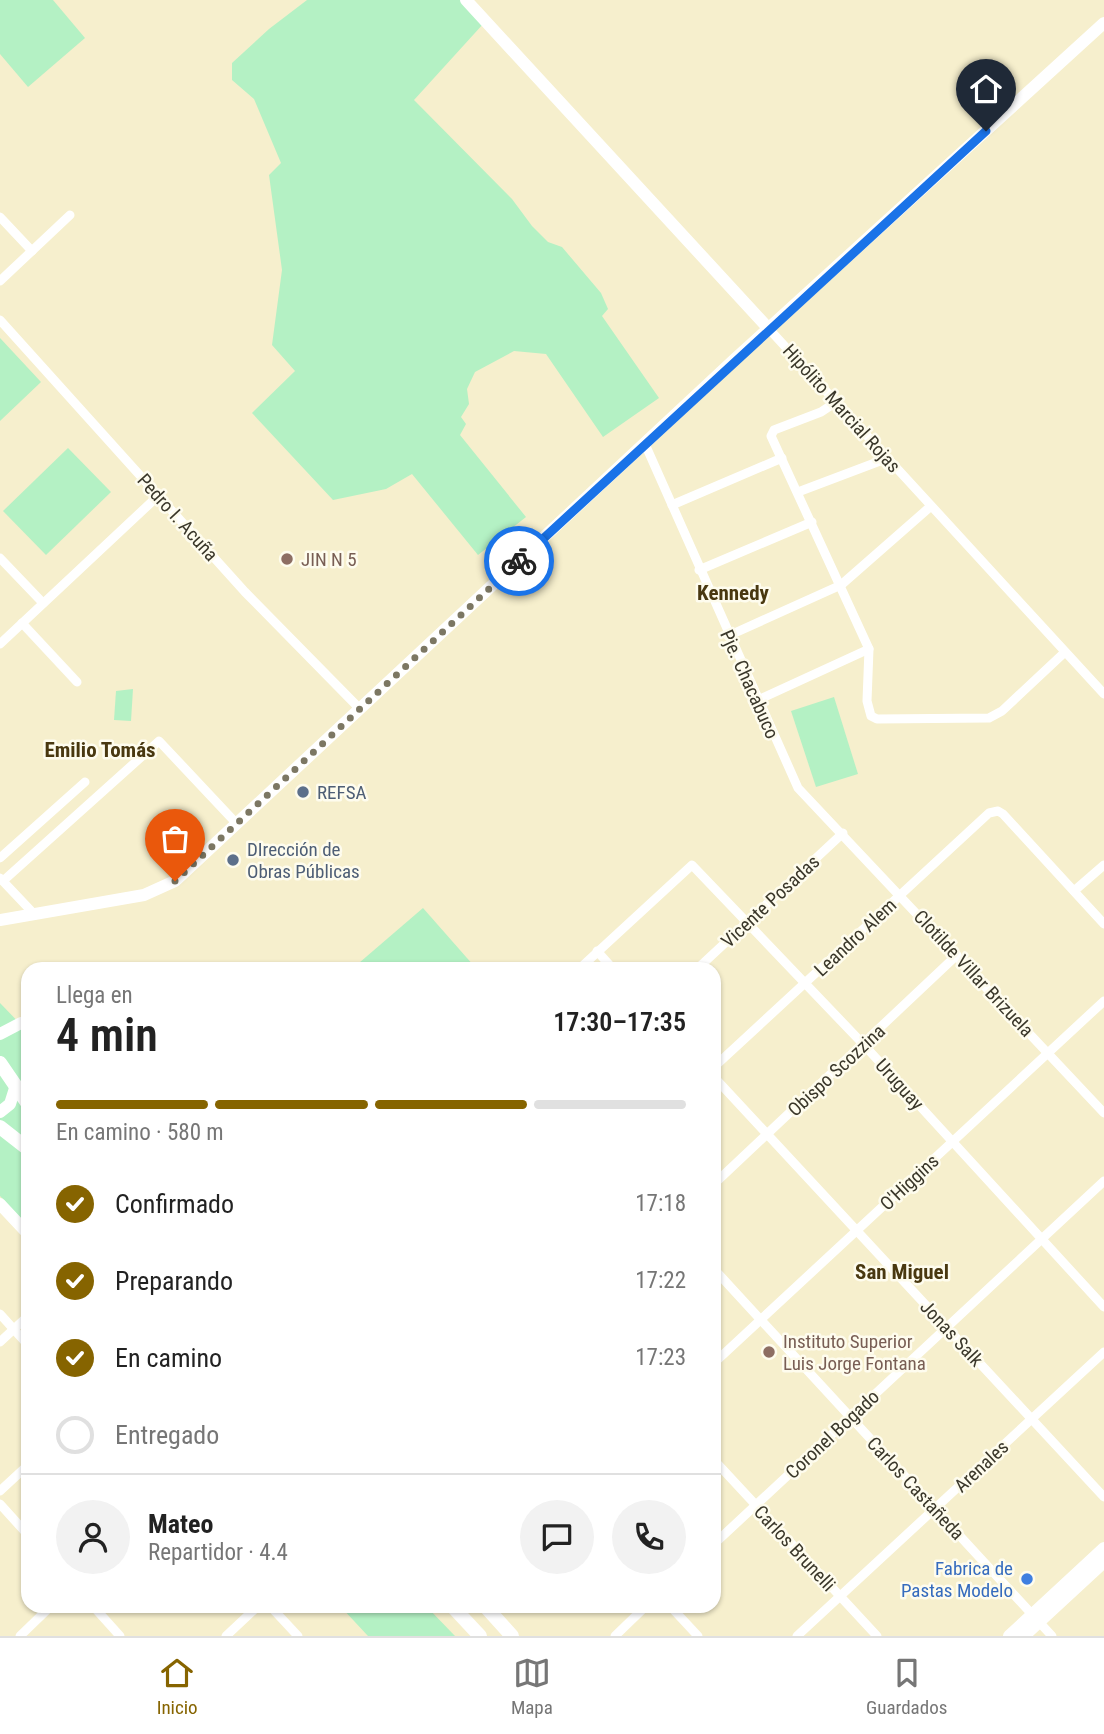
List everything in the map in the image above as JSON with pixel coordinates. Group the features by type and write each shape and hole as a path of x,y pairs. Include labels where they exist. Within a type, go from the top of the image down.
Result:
{"main road":[{"name":"Hipólito Marcial Rojas","path":"466,0 769,329"},
{"path":"0,920 159,890 175,881 645,443 1104,23"},
{"path":"0,1034 21,1023"},
{"path":"0,1063 21,1093"},
{"path":"0,1112 10,1104 16,1085"},
{"path":"0,1127 21,1144"},
{"path":"0,1204 21,1226"},
{"path":"1024,1636 1036,1618 1104,1548"},
{"path":"1009,1636 1036,1618 1104,1562"},
{"path":"459,1613 480,1636"},
{"path":"491,1613 512,1636"}],"street":[{"path":"0,281 70,215"},
{"path":"0,217 32,251"},
{"name":"Pedro I. Acuña","path":"0,320 246,592 360,709"},
{"name":"Hipólito Marcial Rojas","path":"769,329 1104,694"},
{"path":"836,402 821,412 771,432 870,649 867,701 871,716 877,719 989,718 1002,711 1065,652"},
{"name":"Pje. Chacabuco","path":"645,443 728,636 798,788 844,833"},
{"path":"672,505 782,458"},
{"path":"798,492 888,458"},
{"path":"0,644 159,495"},
{"path":"728,636 841,585 931,506"},
{"path":"699,570 812,522"},
{"path":"0,558 43,603"},
{"path":"22,623 77,682"},
{"path":"758,700 870,649"},
{"path":"35,915 2,879 159,741 237,824"},
{"path":"0,858 85,782"},
{"name":"Leandro Alem","path":"721,1061 989,813 998,811 1074,891"},
{"name":"Clotilde Villar Brizuela","path":"844,833 1104,1113"},
{"name":"Vicente Posadas","path":"704,962 844,833"},
{"name":"Uruguay","path":"597,951 692,865 864,1045 1104,1307"},
{"path":"1104,865 1074,891 1104,924"},
{"path":"586,962 597,951 607,962"},
{"name":"Obispo Scozzina","path":"721,1178 957,955"},
{"name":"O'Higgins","path":"721,1357 1104,1001"},
{"name":"Jonas Salk","path":"721,1084 1104,1497"},
{"name":"Coronel Bogado","path":"721,1538 1104,1181"},
{"name":"Carlos Castañeda","path":"721,1277 1052,1636"},
{"path":"0,1314 21,1337"},
{"path":"0,1342 21,1323"},
{"name":"Arenales","path":"797,1636 1104,1352"},
{"name":"Carlos Brunelli","path":"721,1468 877,1636"},
{"path":"0,1491 21,1472"},
{"path":"0,1504 21,1527"},
{"path":"20,1636 44,1613"},
{"path":"99,1613 120,1636"},
{"path":"226,1636 251,1613"},
{"path":"277,1613 298,1636"},
{"path":"615,1636 639,1613"},
{"path":"677,1613 698,1636"}],"green space":[{"path":"0,0 53,0 85,38 28,87 0,54"},
{"path":"307,0 464,0 484,23 414,100 512,199 548,242 562,247 601,293 608,309 602,316 659,398 603,437 546,354 514,351 475,372 467,389 469,404 461,417 466,424 460,435 526,517 478,555 412,474 386,489 333,500 252,413 295,371 272,345 282,270 269,175 281,163 254,99 232,80 232,63 269,29"},
{"path":"0,338 41,382 0,421"},
{"path":"68,448 111,492 46,555 3,511"},
{"path":"133,689 131,721 114,720 116,691"},
{"path":"834,697 858,774 816,787 791,711"},
{"path":"423,908 470,962 360,962"},
{"path":"0,1003 21,1025 21,1218 0,1196"},
{"path":"347,1613 433,1613 455,1636 368,1636"}],"way so far":[{"path":"175,881 519,561"}],"place":[{"name":"JIN N 5","path":"287,559"},
{"name":"REFSA","path":"303,792"},
{"name":"DIrección de Obras Públicas","path":"233,860"},
{"name":"Instituto Superior Luis Jorge Fontana","path":"769,1352"},
{"name":"Fabrica de Pastas Modelo","path":"1027,1579"}],"district":[{"name":"Kennedy","path":"733,593"},
{"name":"Emilio Tomás","path":"100,750"},
{"name":"San Miguel","path":"902,1272"}],"route":[{"path":"519,561 735,359 986,131"}]}
